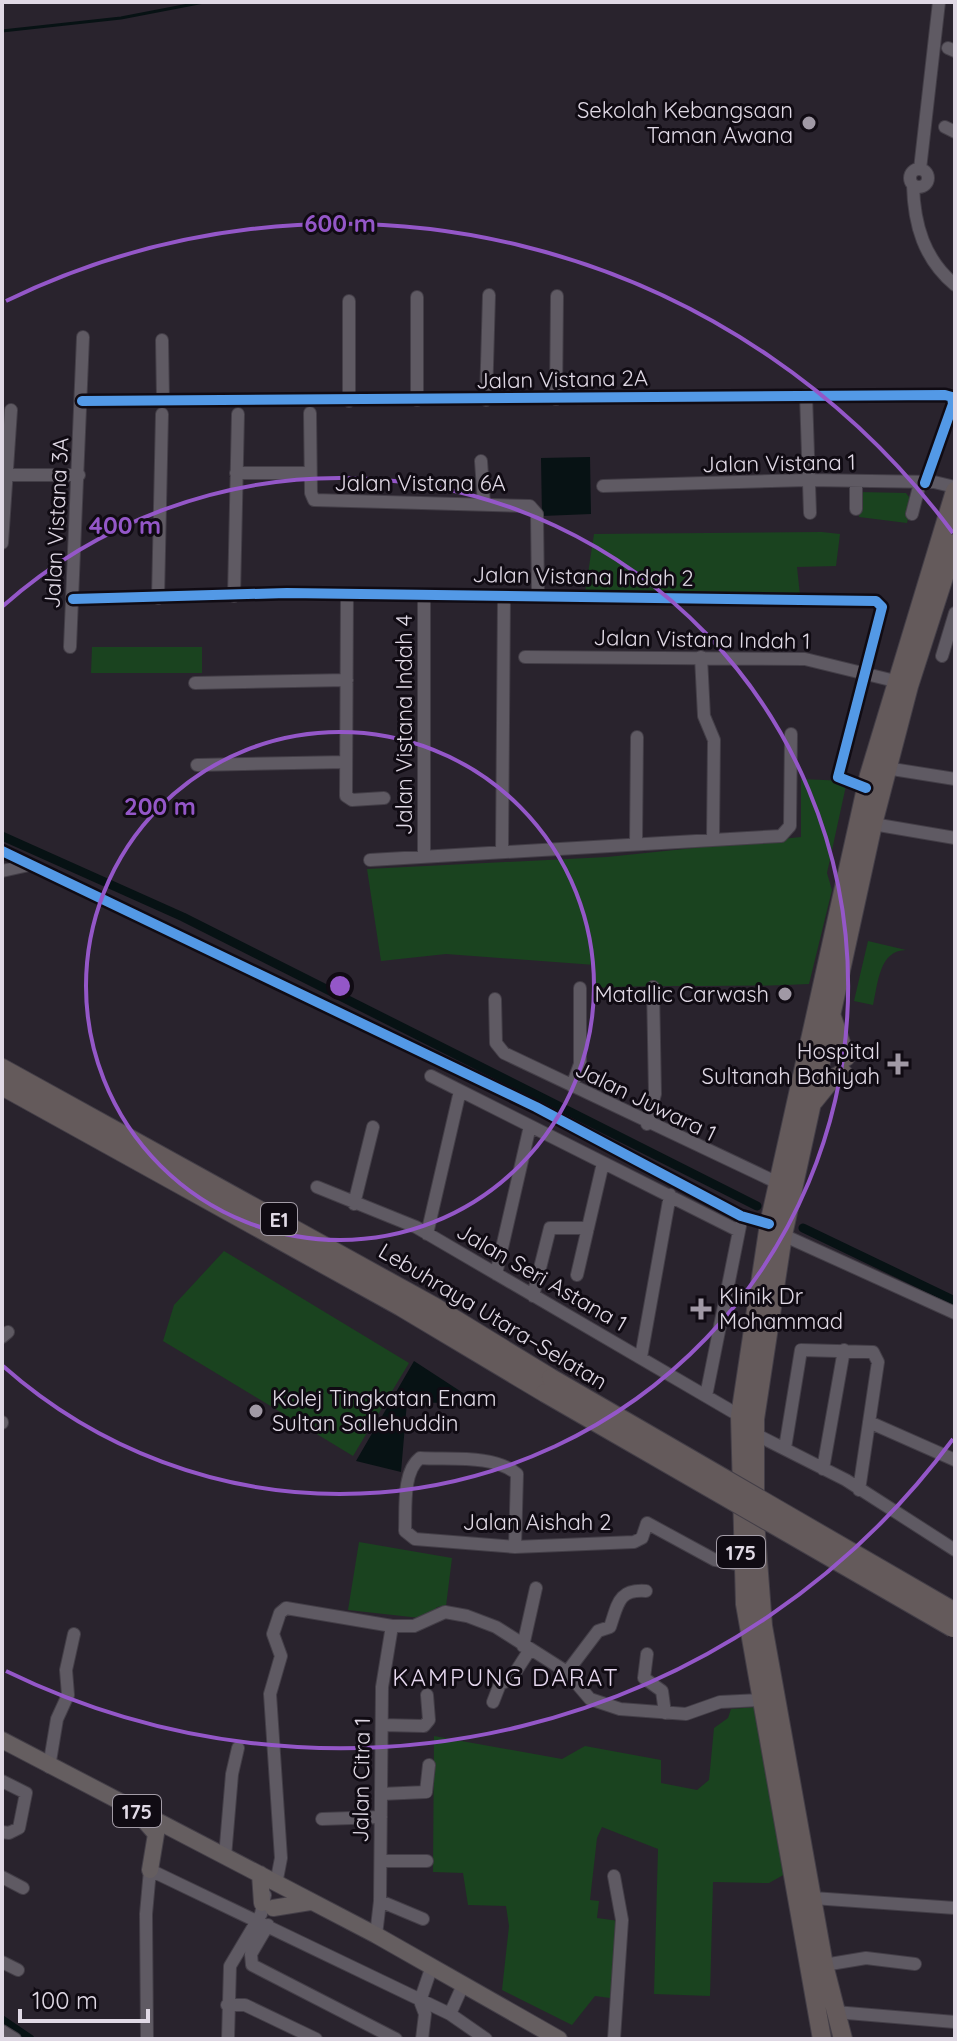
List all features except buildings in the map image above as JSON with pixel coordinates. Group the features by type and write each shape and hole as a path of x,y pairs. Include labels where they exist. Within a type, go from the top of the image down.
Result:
{"highway":[{"name":"175","path":"843,2039 824,1965 763,1626 755,1521 755,1434 778,1183 813,1058 866,788 895,681 955,489"},
{"name":"175","path":"822,2039 760,1700 741,1565 740,1416 776,1230 809,1109 813,1058 831,1010 886,768 954,550"},
{"path":"809,1109 822,1089 845,1065 831,1010"},
{"name":"Lebuhraya Utara–Selatan","path":"2,1068 435,1307 548,1386"},
{"name":"Lebuhraya Utara–Selatan","path":"2,1086 548,1386 954,1623"}],"main road":[{"name":"175","path":"2,1740 376,1935 559,2039"},
{"path":"133,1809 155,1830 150,1870"},
{"path":"264,1914 273,1882"},
{"path":"264,1914 311,1902"}],"street":[{"path":"939,2 920,169 911,173 919,185 916,221 930,258 955,285"},
{"path":"486,400 489,295"},
{"path":"556,399 557,296"},
{"path":"417,297 417,400"},
{"path":"349,301 349,401"},
{"name":"Jalan Vistana 3A","path":"70,647 83,337"},
{"path":"158,598 162,340"},
{"path":"806,395 810,513"},
{"name":"Jalan Vistana 2A","path":"82,401 162,407 248,398 285,402 950,396 953,404 922,483"},
{"path":"2,543 11,410"},
{"path":"236,473 310,473 310,413"},
{"path":"234,596 238,414"},
{"path":"481,461 484,504"},
{"name":"Jalan Vistana 6A","path":"310,473 314,500 425,506 521,503 537,514 538,596"},
{"path":"6,475 79,475"},
{"name":"Jalan Vistana 1","path":"603,486 808,480 922,483 955,489"},
{"path":"856,482 856,509"},
{"path":"912,514 922,483"},
{"name":"Jalan Vistana Indah 2","path":"73,599 287,593 879,602 882,607 865,672"},
{"path":"347,594 347,798 384,798"},
{"name":"Jalan Vistana Indah 4","path":"424,595 424,856"},
{"path":"502,852 504,596"},
{"path":"948,650 955,613"},
{"name":"Jalan Vistana Indah 1","path":"525,657 805,659 895,681"},
{"path":"701,657 706,722 714,740 713,839"},
{"path":"865,672 838,777 866,788"},
{"path":"195,683 347,680"},
{"path":"370,860 781,836 788,832 791,734"},
{"path":"636,843 637,737"},
{"path":"197,765 346,762"},
{"path":"886,768 955,779"},
{"path":"873,824 955,838"},
{"path":"2,851 536,1107 741,1216 955,1313"},
{"path":"2,871 29,865"},
{"path":"647,1124 655,1094 653,987"},
{"path":"572,1086 581,1059 580,988"},
{"name":"Jalan Juwara 1","path":"495,999 494,1029 499,1050 647,1124 778,1183"},
{"path":"431,1076 739,1231"},
{"path":"427,1234 460,1091"},
{"path":"496,1274 530,1126"},
{"path":"354,1204 373,1127"},
{"path":"577,1275 603,1163"},
{"name":"Jalan Seri Astana 1","path":"317,1187 354,1204 393,1216 427,1234 740,1416"},
{"path":"641,1357 670,1195"},
{"path":"706,1396 741,1216"},
{"path":"533,1296 550,1228 588,1228"},
{"path":"785,1448 801,1350 876,1354 859,1490"},
{"path":"823,1469 844,1350"},
{"path":"869,1422 955,1460"},
{"path":"755,1434 823,1469 955,1550"},
{"name":"Jalan Aishah 2","path":"515,1547 517,1474 501,1465 478,1462 420,1458 411,1466 405,1531 415,1539 515,1547 634,1542 642,1538 647,1523 715,1560 741,1565"},
{"path":"493,1702 500,1684 511,1679 526,1648 536,1588"},
{"path":"567,1672 598,1631 610,1627 618,1599 629,1591 646,1591"},
{"path":"250,1963 281,1858 270,1694 281,1656 273,1634 277,1619 286,1608 392,1626 414,1626 431,1620 440,1612 454,1612 487,1623 567,1672 596,1702 634,1711 686,1714 720,1702 760,1700"},
{"name":"Jalan Citra 1","path":"376,1935 380,1901 383,1676 392,1626"},
{"path":"49,1767 57,1719 68,1695 66,1670 74,1634"},
{"path":"647,1654 644,1678 662,1691 665,1713"},
{"path":"382,1725 424,1726 429,1720 427,1695"},
{"path":"225,1857 231,1784 238,1748"},
{"path":"381,1794 426,1792 429,1765"},
{"path":"2,1781 26,1793 19,1828 13,1832 2,1832"},
{"path":"322,1819 381,1817"},
{"path":"381,1861 427,1861"},
{"path":"149,2039 146,1904 150,1870 264,1914 420,2001 450,2014 486,2039"},
{"path":"614,1876 622,1920 614,2039"},
{"path":"2,1877 23,1888"},
{"path":"813,1898 955,1908"},
{"path":"380,1901 423,1919"},
{"path":"228,2039 227,1977 237,1955 264,1914"},
{"path":"237,1955 396,2039"},
{"path":"824,1965 866,1958 915,1964"},
{"path":"2,1962 18,1970"},
{"path":"149,2039 150,1965"},
{"path":"422,2039 425,2014 420,2001 432,1966"},
{"path":"450,2014 463,1985"},
{"path":"227,2005 245,2005 291,2033 316,2039"},
{"path":"835,2012 955,2022"},
{"path":"2,2031 15,2039"}],"green space":[{"path":"859,492 906,493 912,501 907,523 859,517"},
{"path":"594,534 840,534 836,566 797,567 800,595 585,593"},
{"path":"92,647 202,647 202,673 91,673"},
{"path":"801,779 847,781 827,873 832,890 809,984 594,988 595,965 446,954 381,961 367,869 607,857 801,837"},
{"path":"868,941 906,950 890,956 885,962 873,1005 854,1001"},
{"path":"224,1251 409,1363 353,1456 163,1341 174,1305"},
{"path":"359,1542 452,1558 446,1606 437,1607 429,1619 348,1610"},
{"path":"756,1707 787,1873 769,1883 713,1882 710,1996 654,1994 658,1849 602,1827 597,1838 590,1900 599,1901 597,1918 619,1921 610,1998 595,1996 572,2025 502,1990 509,1926 506,1906 468,1905 463,1873 433,1872 434,1736 562,1759 585,1746 661,1760 661,1783 697,1790 709,1780 714,1728 728,1718 731,1709"}],"shaded area":[{"path":"590,457 591,514 542,516 541,458"},
{"path":"414,1361 480,1404 407,1402 401,1472 356,1461"}],"waterway":[{"path":"2,31 121,18 204,2"},
{"path":"2,836 183,917 757,1206"},
{"path":"803,1228 955,1301"},
{"path":"2,2020 30,2039"}],"cycle path":[{"path":"82,401 945,395 952,397 953,404 925,483"},
{"path":"73,599 287,593 876,601 882,607 838,777 866,788"},
{"path":"2,851 536,1107 741,1216 769,1224"}],"place":[{"name":"Sekolah Kebangsaan Taman Awana","path":"809,123"},
{"name":"Matallic Carwash","path":"785,994"},
{"name":"Hospital Sultanah Bahiyah","path":"898,1064"},
{"name":"Klinik Dr Mohammad","path":"701,1309"},
{"name":"Kolej Tingkatan Enam Sultan Sallehuddin","path":"256,1411"}],"district":[{"name":"KAMPUNG DARAT","path":"506,1677"}]}
